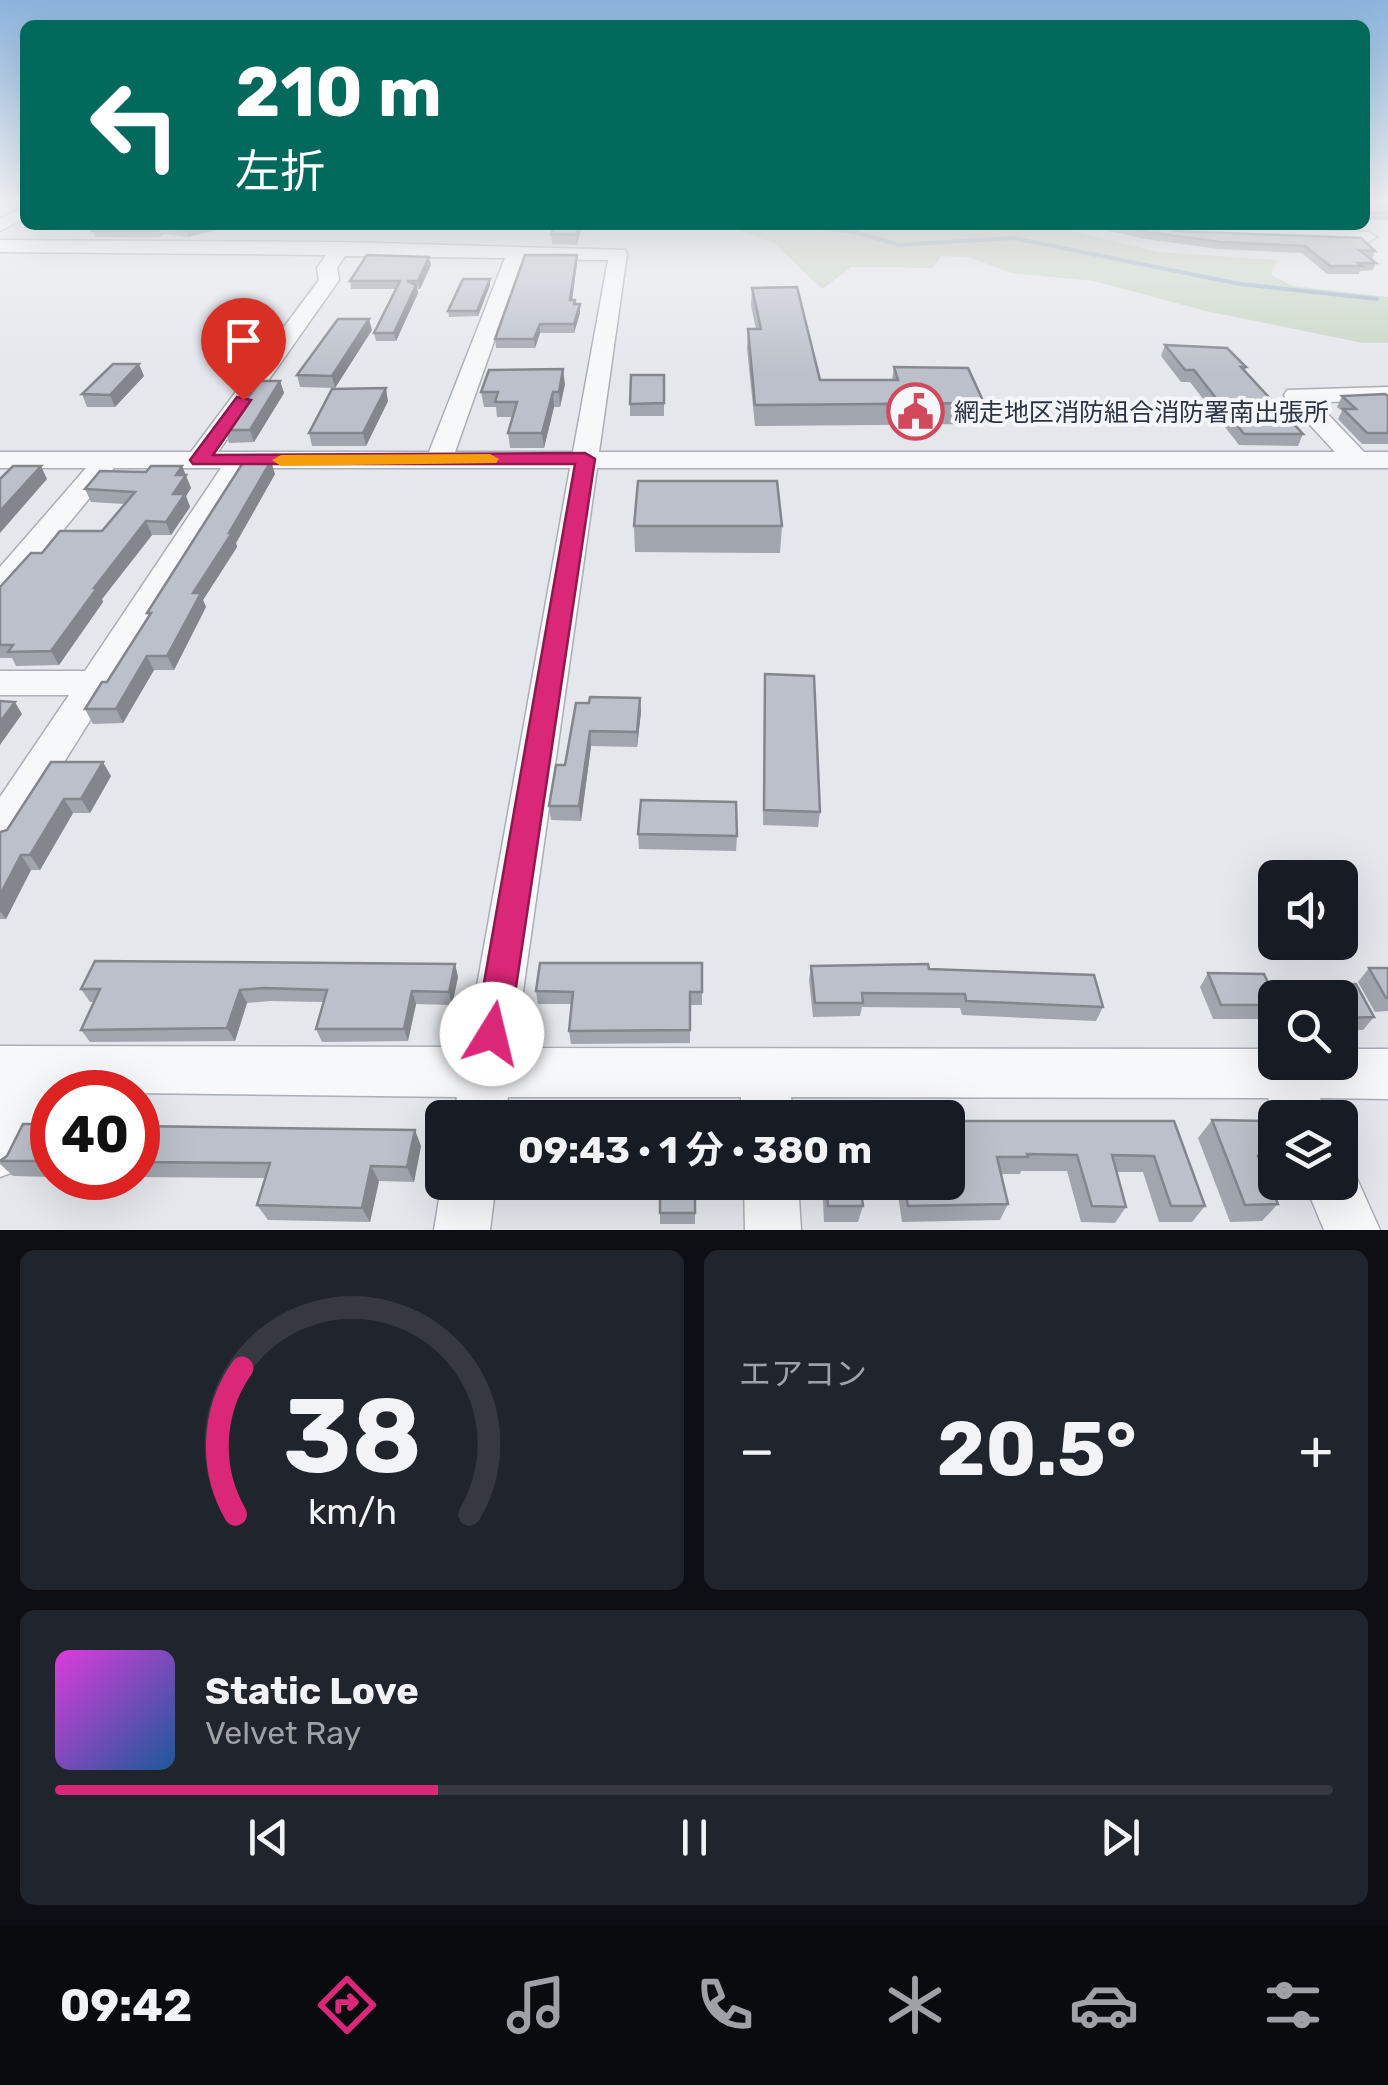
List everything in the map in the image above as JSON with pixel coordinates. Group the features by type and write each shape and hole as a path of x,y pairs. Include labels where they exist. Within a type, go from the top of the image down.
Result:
{"street":[{"path":"200,460 329,280 326,268 334,257"},
{"path":"440,460 514,257"},
{"path":"482,1094 617,257"},
{"path":"1357,460 1296,395 1388,394"},
{"path":"0,460 1388,460"},
{"path":"0,830 240,460"},
{"path":"0,588 106,461"},
{"path":"0,682 96,683"},
{"path":"0,1152 20,1071 482,1094 766,1096 1292,1095 1388,1074"},
{"path":"462,1230 466,1200"},
{"path":"772,1200 773,1230"},
{"path":"1339,1200 1352,1230"}],"green space":[{"path":"789,257 940,257 933,268 852,267 822,289"},
{"path":"970,257 1277,260 1271,275 1293,286 1388,297 1388,343 1363,343 1206,311 1094,281 1011,273"}],"building":[{"path":"365,257 429,257 418,281 407,281 416,285 394,333 374,333 400,281 350,281"},
{"path":"524,257 577,257 570,300 580,304 574,324 540,324 534,339 495,339"},
{"path":"1319,257 1369,257 1376,263 1358,263 1362,266 1330,266"},
{"path":"463,279 490,279 477,311 448,311"},
{"path":"797,287 820,380 898,380 894,367 968,368 984,403 755,405 748,329 761,329 752,288"},
{"path":"338,319 369,319 332,376 297,375"},
{"path":"1165,345 1227,348 1303,434 1244,434 1194,370 1185,370"},
{"path":"113,364 139,364 110,395 82,394"},
{"path":"563,369 559,392 553,392 542,433 508,433 517,402 495,402 498,392 481,392 489,370"},
{"path":"631,375 664,375 664,403 630,404"},
{"path":"260,381 280,381 250,430 225,430"},
{"path":"386,388 363,433 309,433 332,389"},
{"path":"1385,394 1388,433 1367,433 1343,409 1356,409 1342,396"},
{"path":"244,461 271,461 232,533 193,593 201,593 167,656 147,656 116,709 85,709 102,682 107,682"},
{"path":"13,466 41,466 0,511 0,479"},
{"path":"151,466 182,466 176,475 186,475 173,494 185,494 166,522 146,521 51,651 8,652 13,645 0,645 0,587 31,553 42,553 60,531 102,531 135,492 85,489 100,471 146,472"},
{"path":"638,481 777,481 782,526 634,526"},
{"path":"765,674 814,676 820,812 764,810"},
{"path":"590,697 640,698 637,732 590,731 579,806 549,806 556,765 565,765 576,703 589,703"},
{"path":"0,701 15,702 0,722"},
{"path":"51,762 103,762 81,799 64,799 30,855 21,855 0,895 0,832 7,830"},
{"path":"641,800 736,802 737,836 638,834"},
{"path":"95,961 455,964 449,992 412,991 404,1029 316,1029 327,990 264,988 240,990 227,1028 81,1030 100,989 81,989"},
{"path":"540,963 702,963 702,992 690,992 690,1030 569,1031 573,992 536,991"},
{"path":"928,964 929,969 1094,975 1103,1007 966,1001 965,994 862,993 863,1003 815,1003 811,966"},
{"path":"1369,968 1388,968 1388,998 1386,998"},
{"path":"1208,973 1264,974 1267,980 1258,980 1258,1005 1221,1005"},
{"path":"1358,988 1374,1017 1358,1017"},
{"path":"1212,1120 1258,1121 1258,1200 1276,1200 1278,1204 1245,1205"},
{"path":"965,1121 1174,1121 1205,1206 1171,1206 1154,1156 1112,1155 1126,1207 1092,1206 1077,1155 1027,1154 1028,1157 997,1157 1008,1204 908,1206 907,1200 965,1200"},
{"path":"23,1124 30,1124 30,1161 0,1161 7,1156"},
{"path":"160,1126 415,1130 407,1167 371,1166 362,1208 257,1205 270,1163 160,1162"},
{"path":"660,1200 695,1200 695,1213 660,1213"},
{"path":"828,1200 862,1200 863,1206 828,1206"}],"waterway":[{"path":"1109,257 1240,284 1377,299"}],"slow traffic":[{"path":"281,460 490,459"}],"place":[{"name":"網走地区消防組合消防署南出張所","path":"915,412"}],"route":[{"path":"243,400 200,460 585,459 492,1034"}]}
